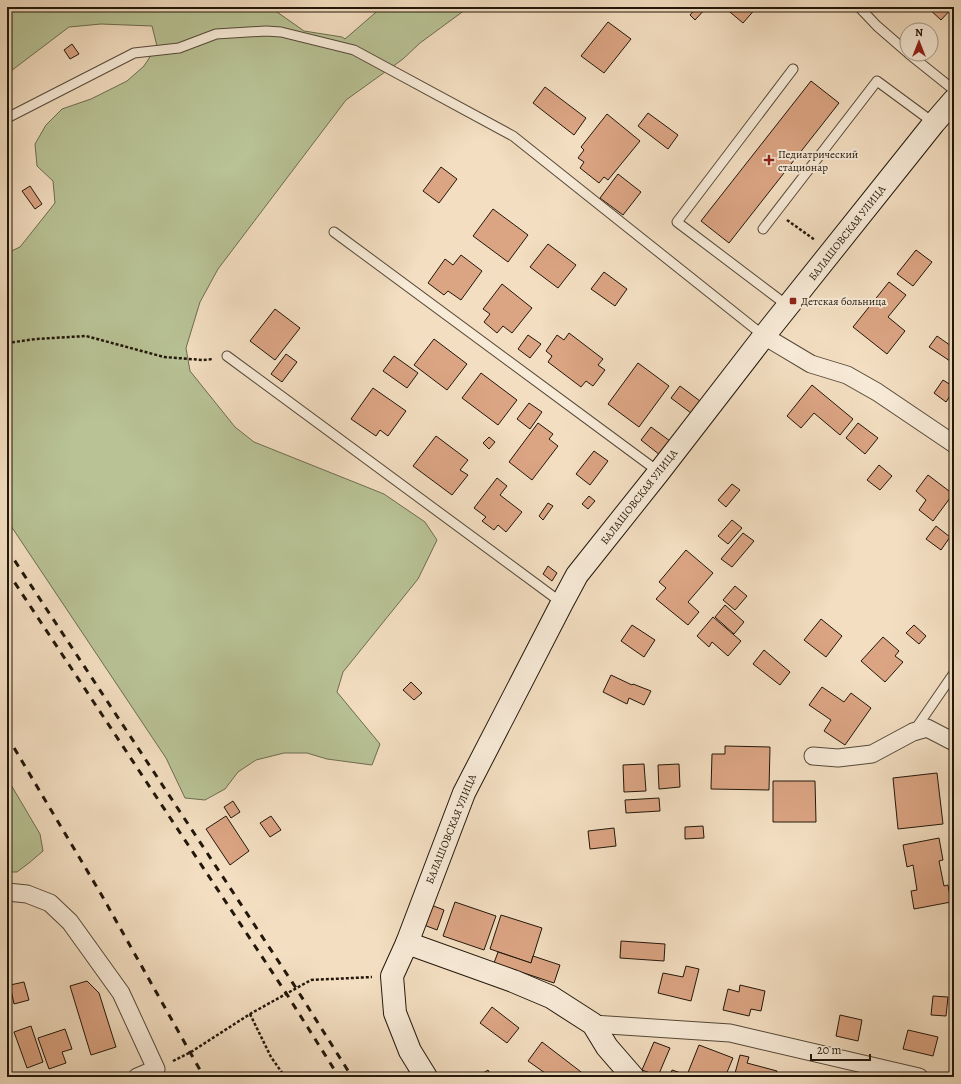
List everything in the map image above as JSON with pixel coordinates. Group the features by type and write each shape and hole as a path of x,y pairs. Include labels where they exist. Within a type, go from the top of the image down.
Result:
{"street":[{"name":"БАЛАШОВСКАЯ УЛИЦА","path":"392,976 407,944 464,793 562,603 578,575 764,336 954,100"},
{"path":"764,336 811,364 847,375 878,392 954,444"},
{"path":"813,756 838,758 872,754 913,732 927,728 954,742"},
{"path":"7,892 27,894 50,903 70,922 87,948 121,993 156,1070 137,1077"},
{"path":"407,944 512,981 551,997 593,1024 607,1047 633,1077"},
{"path":"392,976 395,1013 410,1051 426,1077"},
{"path":"593,1024 730,1033 919,1077"}],"lane":[{"path":"859,7 877,26 899,45"},
{"path":"7,118 134,53 178,48 216,34 266,30 354,50 512,136 764,336"},
{"path":"919,62 954,90"},
{"path":"788,306 677,222 793,69"},
{"path":"763,229 877,81 934,123"},
{"path":"334,232 659,472"},
{"path":"227,356 562,603"},
{"path":"913,732 954,673"}],"path":[{"path":"7,343 36,339 86,336 164,357 203,360 227,356"},
{"path":"156,1070 191,1052 250,1014 311,980 392,976"},
{"path":"250,1014 272,1057 285,1077"}],"green space":[{"path":"7,7 270,7 304,31 342,37 345,39 382,7 469,7 420,43 403,59 346,100 218,269 200,302 186,348 190,371 235,427 254,442 384,494 425,522 437,540 418,579 343,672 337,692 380,744 372,765 327,759 307,753 284,753 256,760 238,772 225,789 205,800 185,798 166,758 7,520 7,253 20,247 55,203 53,181 37,166 35,144 46,125 62,109 91,99 127,81 144,66 157,46 152,26 101,24 69,27 7,74"},
{"path":"7,778 40,834 43,851 17,872 7,872"}],"building":[{"path":"697,7 707,7 695,20 690,15"},
{"path":"724,7 757,7 743,23"},
{"path":"927,7 953,7 941,20"},
{"path":"608,22 631,39 604,73 581,56"},
{"path":"72,44 79,54 70,59 64,50"},
{"path":"811,81 839,103 729,243 701,221"},
{"path":"545,87 586,118 574,135 533,103"},
{"path":"648,113 678,135 668,149 638,126"},
{"path":"607,114 640,141 608,180 604,177 599,183 580,168 584,162 578,158 584,150 581,147"},
{"path":"441,167 457,179 439,203 423,191"},
{"path":"618,174 641,192 623,215 600,198"},
{"path":"30,186 42,204 35,209 22,191"},
{"path":"493,209 528,235 508,262 473,236"},
{"path":"548,244 576,265 558,288 530,267"},
{"path":"916,250 932,262 913,286 897,274"},
{"path":"461,255 482,271 461,300 448,291 444,295 428,283 445,259 453,265"},
{"path":"604,272 627,289 615,306 591,289"},
{"path":"889,282 906,295 888,317 905,331 887,354 853,327"},
{"path":"502,284 532,308 512,333 503,326 497,333 484,322 490,314 483,309"},
{"path":"275,309 300,328 275,360 250,341"},
{"path":"569,333 603,359 598,365 605,370 593,386 586,381 581,387 548,362 552,356 546,351 557,335 564,340"},
{"path":"528,335 541,344 530,358 518,349"},
{"path":"937,336 954,348 954,356 950,361 929,347"},
{"path":"434,339 467,364 447,390 414,365"},
{"path":"286,354 297,362 282,382 271,374"},
{"path":"394,356 418,373 407,388 383,371"},
{"path":"638,363 669,386 639,427 608,404"},
{"path":"481,373 517,400 498,425 462,398"},
{"path":"943,380 954,387 954,390 946,402 934,393"},
{"path":"812,385 853,419 840,435 814,413 801,428 787,416"},
{"path":"680,386 700,401 691,413 671,398"},
{"path":"373,388 406,411 388,436 380,430 376,436 351,419"},
{"path":"529,403 542,412 530,429 517,419"},
{"path":"538,423 553,434 549,439 558,446 532,480 509,462"},
{"path":"858,423 878,438 865,454 846,438"},
{"path":"651,427 670,441 660,455 641,440"},
{"path":"436,436 468,460 460,470 468,475 452,495 413,466"},
{"path":"489,437 495,442 489,449 483,443"},
{"path":"594,451 608,461 590,485 576,474"},
{"path":"879,465 892,476 880,490 867,480"},
{"path":"928,475 953,494 933,521 919,510 926,500 916,491"},
{"path":"497,478 507,486 500,495 522,512 506,532 498,525 494,530 482,521 486,517 474,508"},
{"path":"732,484 740,490 726,507 718,500"},
{"path":"589,496 595,501 588,509 582,504"},
{"path":"548,503 553,506 543,520 539,516"},
{"path":"732,520 742,528 728,544 718,536"},
{"path":"936,526 950,537 941,550 926,539"},
{"path":"743,533 754,541 732,567 721,559"},
{"path":"686,550 713,573 688,602 699,612 688,625 656,599 666,588 659,582"},
{"path":"548,566 557,573 552,581 543,574"},
{"path":"735,586 747,596 735,610 723,600"},
{"path":"725,605 744,622 734,634 715,617"},
{"path":"713,617 741,641 728,656 712,642 709,647 697,636"},
{"path":"821,619 842,636 826,657 804,640"},
{"path":"632,625 655,640 644,657 621,641"},
{"path":"914,625 926,636 919,644 906,633"},
{"path":"883,637 899,651 895,656 903,662 885,682 861,661"},
{"path":"764,650 790,672 780,685 753,664"},
{"path":"611,675 632,685 633,684 651,691 644,705 629,698 627,704 603,692"},
{"path":"411,682 422,693 414,700 403,690"},
{"path":"822,687 844,702 851,693 871,708 845,745 824,731 831,720 809,705"},
{"path":"725,746 770,747 769,790 711,789 712,754 725,754"},
{"path":"644,764 646,791 624,792 623,765"},
{"path":"679,764 680,787 659,789 658,765"},
{"path":"937,773 943,824 898,829 893,778"},
{"path":"773,781 815,781 816,822 773,822"},
{"path":"659,798 660,811 626,813 625,800"},
{"path":"233,801 240,812 231,818 224,807"},
{"path":"226,816 249,851 230,865 206,829"},
{"path":"271,816 281,830 270,837 260,823"},
{"path":"703,826 704,838 685,839 685,827"},
{"path":"614,828 616,846 590,849 588,831"},
{"path":"939,838 943,860 939,861 944,886 948,885 951,902 914,909 911,891 917,890 913,865 907,867 903,845"},
{"path":"455,902 496,916 484,950 443,936"},
{"path":"431,905 444,910 437,930 424,925"},
{"path":"501,915 542,928 531,963 490,949"},
{"path":"621,941 665,944 664,961 620,958"},
{"path":"498,952 531,963 533,956 560,965 554,983 494,963"},
{"path":"686,966 699,969 691,1001 658,993 663,973 683,977"},
{"path":"87,981 99,993 116,1047 91,1055 70,986"},
{"path":"24,982 29,1000 14,1004 10,985"},
{"path":"740,985 765,991 761,1011 751,1009 749,1016 723,1010 728,989 739,992"},
{"path":"933,996 948,997 946,1016 931,1015"},
{"path":"492,1007 519,1028 507,1043 480,1023"},
{"path":"840,1015 862,1020 858,1041 836,1036"},
{"path":"31,1026 43,1062 27,1068 14,1032"},
{"path":"65,1029 72,1049 62,1052 66,1063 49,1069 38,1038"},
{"path":"908,1030 938,1037 933,1056 903,1049"},
{"path":"542,1042 585,1075 583,1077 543,1077 545,1073 528,1061"},
{"path":"654,1042 670,1048 658,1076 642,1070"},
{"path":"699,1045 733,1058 725,1077 670,1077 672,1070 687,1075"},
{"path":"740,1055 749,1057 747,1063 777,1071 775,1077 734,1077"},
{"path":"488,1070 492,1077 477,1077"}],"railway":[{"path":"7,549 296,988 352,1077"},
{"path":"7,571 286,993 339,1077"},
{"path":"7,736 101,894 204,1077"}],"place":[{"name":"Педиатрический стационар","path":"769,160"},
{"name":"Детская больница","path":"793,301"}]}
